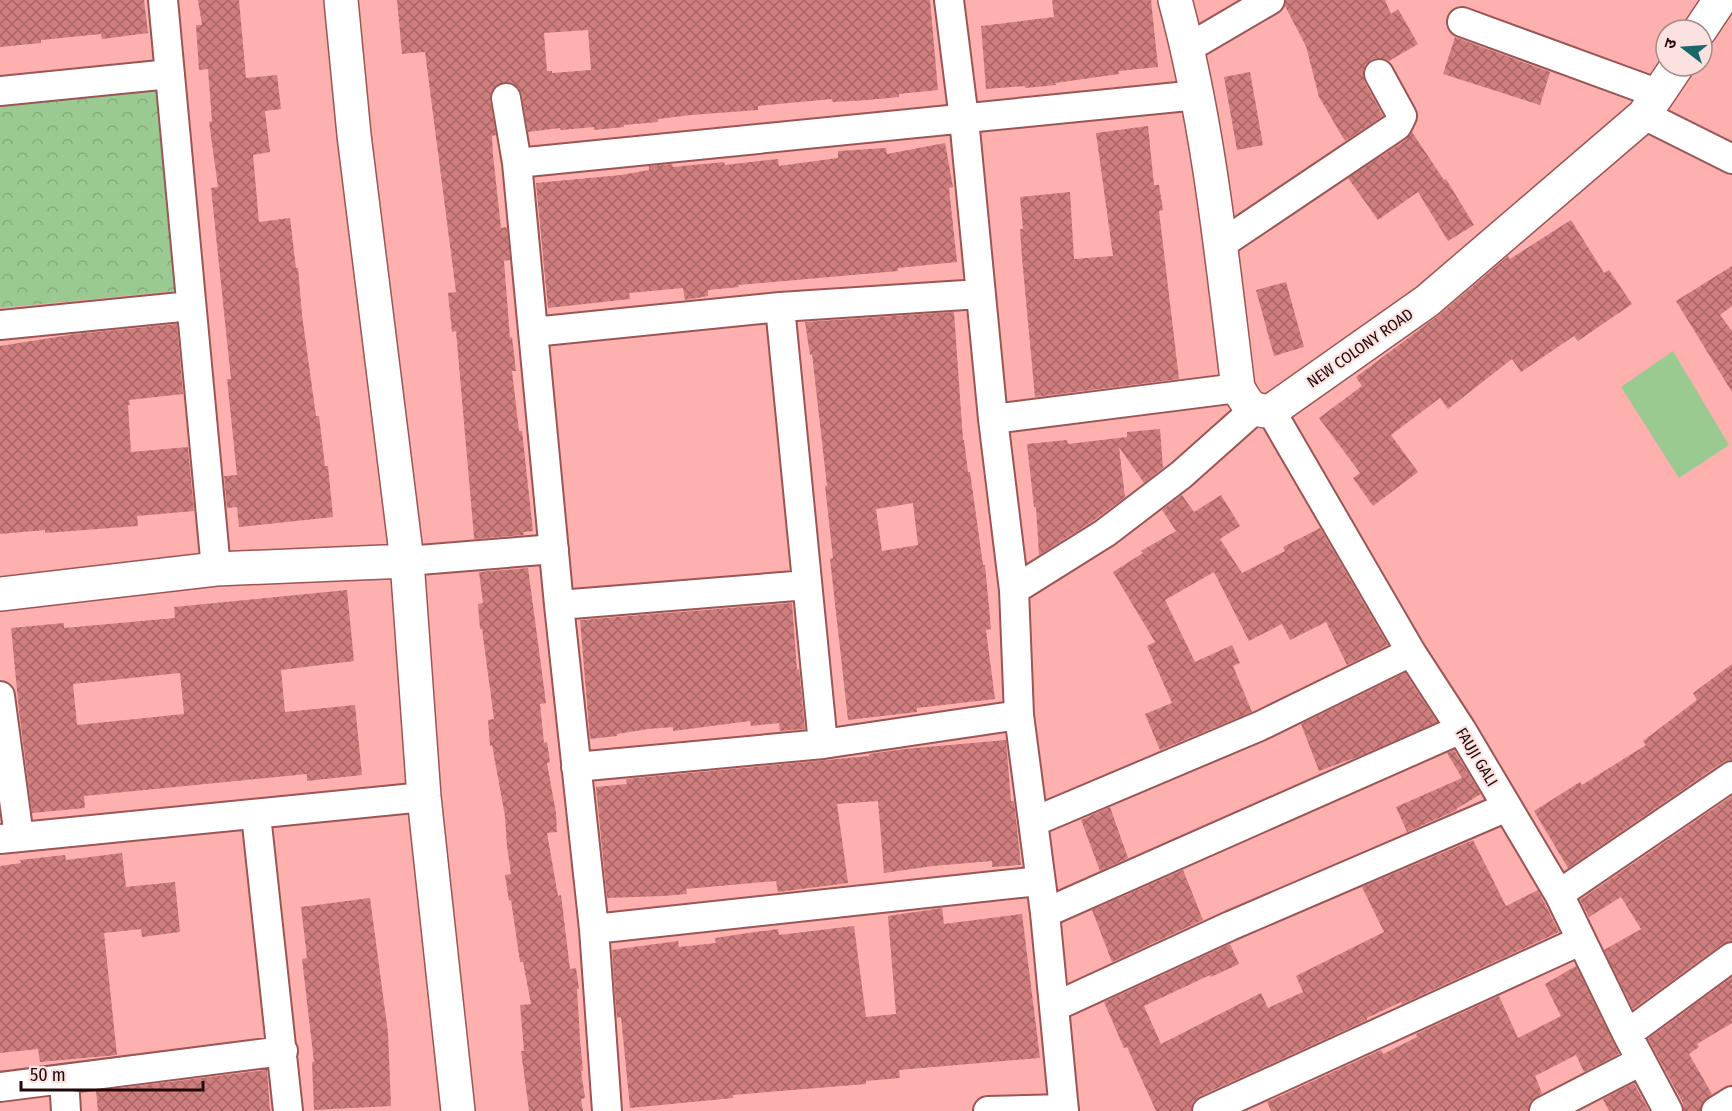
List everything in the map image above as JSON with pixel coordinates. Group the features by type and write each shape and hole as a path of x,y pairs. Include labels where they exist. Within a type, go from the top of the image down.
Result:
{"street":[{"path":"163,0 216,569"},
{"path":"341,0 354,135 407,561 424,797 458,1111"},
{"path":"949,0 964,118 993,419 1014,590 1019,715 1045,913 1064,1110 988,1111"},
{"path":"993,419 1255,403 1220,245 1198,95 1188,48 1174,0"},
{"path":"1188,48 1270,0"},
{"path":"1708,18 1720,0"},
{"path":"1462,22 1652,105 1732,159"},
{"path":"0,91 170,74"},
{"path":"1220,245 1400,124 1402,116 1379,74"},
{"name":"NEW COLONY ROAD","path":"1014,590 1105,533 1180,475 1255,403 1426,301 1652,105 1669,78"},
{"path":"517,163 1198,95"},
{"path":"506,98 517,163 559,605 594,929 607,1111"},
{"path":"533,332 780,307 980,294"},
{"path":"0,325 191,306"},
{"path":"780,307 823,744"},
{"name":"FAUJI GALI","path":"1255,403 1461,729 1559,894 1580,941 1668,1111"},
{"path":"0,594 216,569 407,561 554,549"},
{"path":"559,605 807,585"},
{"path":"1033,822 1260,726 1411,652"},
{"path":"0,696 10,838 424,797"},
{"path":"576,767 823,744 1019,715"},
{"path":"1045,913 1461,729"},
{"path":"1559,894 1732,776"},
{"path":"1054,1006 1230,926 1507,807"},
{"path":"256,815 288,1111"},
{"path":"594,929 1039,881"},
{"path":"1207,1111 1580,941"},
{"path":"1627,1034 1732,957"},
{"path":"0,1087 283,1051"},
{"path":"1544,1111 1641,1061"},
{"path":"64,1079 66,1111"},
{"path":"1716,1111 1732,1101"}],"green space":[{"path":"158,91 175,291 0,308 0,105"},
{"path":"1673,351 1729,445 1679,478 1621,387"}],"building":[{"path":"0,0 144,0 148,33 102,39 101,34 0,47"},
{"path":"198,0 239,0 246,78 277,75 281,109 265,111 270,152 253,155 259,222 290,218 316,416 319,416 325,466 328,466 333,517 239,527 237,507 227,508 224,476 237,475 227,379 231,379 211,188 218,187 209,122 212,121 208,69 199,70 196,25 202,25"},
{"path":"397,0 930,0 938,90 868,100 833,102 832,99 758,106 758,110 658,119 658,122 624,125 624,127 594,130 594,127 561,130 560,128 528,132 519,88 512,83 504,82 495,86 490,100 496,135 492,136 493,155 501,228 507,227 510,260 504,261 510,338 512,337 516,371 512,371 519,431 522,431 533,531 523,532 524,535 474,539 456,331 452,332 448,293 456,292 425,52 402,54","holes":["588,30 591,70 552,73 552,71 547,71 544,33"]},
{"path":"1052,0 1151,0 1158,67 1119,71 1119,74 1055,83 1056,85 986,89 981,26 1054,17"},
{"path":"1286,0 1385,0 1391,14 1398,9 1418,44 1389,61 1379,58 1372,59 1365,65 1364,81 1383,116 1345,141 1319,97 1306,46 1285,6"},
{"path":"1455,37 1550,72 1540,105 1443,74"},
{"path":"1250,72 1263,145 1237,150 1224,77"},
{"path":"1148,126 1154,185 1159,185 1163,210 1159,211 1179,379 1035,397 1022,258 1020,229 1023,229 1020,197 1070,192 1074,259 1113,256 1096,133"},
{"path":"1412,132 1444,180 1446,179 1474,225 1448,241 1418,192 1378,220 1348,178 1406,140"},
{"path":"945,143 953,187 949,188 957,262 898,268 898,271 738,285 739,287 708,290 708,296 685,300 683,288 629,293 630,299 548,308 536,183 621,175 649,170 649,166 672,164 673,167 724,162 725,165 778,159 779,166 838,158 838,151 886,148 887,154"},
{"path":"1571,220 1604,273 1609,270 1632,304 1578,341 1574,336 1521,372 1512,359 1448,409 1440,398 1391,435 1418,472 1373,506 1353,478 1360,473 1319,418 1362,386 1356,377 1439,315 1508,256 1510,259"},
{"path":"1732,266 1732,306 1720,315 1732,331 1732,392 1676,301"},
{"path":"1286,282 1304,347 1274,356 1256,290"},
{"path":"954,312 963,440 968,472 970,472 983,565 985,565 991,629 986,630 995,699 917,708 917,712 848,720 830,559 833,558 825,486 827,486 812,354 810,355 805,322","holes":["913,503 918,545 882,551 876,509"]},
{"path":"177,324 183,394 129,400 131,452 188,447 194,511 137,516 138,526 0,534 0,346 76,334"},
{"path":"1160,429 1163,468 1144,483 1119,447 1125,497 1096,519 1039,555 1036,507 1034,507 1027,444 1067,440 1068,444 1127,437 1127,432"},
{"path":"1182,495 1194,512 1221,495 1240,526 1220,539 1242,573 1285,551 1283,547 1320,528 1388,645 1347,665 1326,622 1290,640 1282,624 1249,641 1214,572 1165,600 1195,662 1232,645 1240,663 1233,666 1252,712 1160,750 1145,714 1172,703 1147,646 1155,642 1113,572 1143,553 1141,551 1176,531 1162,510"},
{"path":"528,568 546,703 540,704 544,743 547,742 550,762 547,763 556,813 557,832 547,833 558,896 561,895 570,969 576,968 579,989 577,989 583,1071 581,1071 585,1098 581,1099 583,1111 529,1111 521,1051 524,1051 520,1005 531,1004 523,962 520,962 511,900 509,901 505,875 511,874 505,816 492,745 490,746 488,720 494,719 482,629 480,629 478,604 483,603 479,572"},
{"path":"347,590 354,661 281,670 285,712 355,705 362,775 307,781 307,774 84,796 85,808 32,813 11,628 64,623 64,628 175,618 174,607","holes":["180,673 184,714 77,725 73,684"]},
{"path":"792,603 797,670 799,669 805,729 780,731 779,723 751,726 750,721 673,731 673,727 648,729 590,739 580,620"},
{"path":"1732,664 1732,760 1723,762 1568,868 1534,811 1580,782 1582,785 1646,745 1643,741 1697,700 1693,693"},
{"path":"1405,673 1437,722 1360,756 1319,771 1301,724"},
{"path":"1006,740 1011,801 1014,801 1021,865 992,867 992,861 884,873 878,801 837,804 848,883 778,892 776,881 686,889 687,894 607,898 596,787 627,784 626,779 869,756 869,754 904,749"},
{"path":"1454,750 1481,794 1457,810 1407,832 1396,807 1462,778 1447,753"},
{"path":"1732,796 1732,941 1722,944 1633,1009 1604,950 1641,929 1621,897 1589,917 1580,900"},
{"path":"1110,807 1128,858 1100,871 1081,820"},
{"path":"1473,840 1506,906 1538,890 1559,932 1402,1004 1401,1002 1367,1020 1200,1096 1193,1102 1191,1111 1156,1111 1104,1002 1230,944 1239,964 1144,1006 1161,1044 1261,993 1268,1008 1303,992 1296,976 1384,932 1362,887"},
{"path":"122,853 126,887 175,882 180,932 142,937 141,929 104,933 117,1055 40,1062 38,1049 0,1053 0,866 21,863 20,860 65,855 66,860"},
{"path":"1183,870 1203,920 1112,962 1092,910"},
{"path":"370,898 388,1033 391,1106 314,1110 312,1062 314,1062 302,959 307,958 301,907"},
{"path":"942,908 944,924 1022,914 1040,1058 899,1070 900,1078 866,1081 866,1084 733,1095 733,1098 630,1108 621,1017 617,1018 612,950 678,941 679,947 716,943 715,938 778,929 779,935 854,926 866,1017 896,1014 888,916"},
{"path":"1576,966 1619,1054 1584,1072 1576,1055 1535,1076 1542,1093 1530,1102 1528,1111 1271,1111 1267,1102 1381,1050 1383,1054 1417,1037 1416,1034 1499,996 1518,1038 1561,1016 1545,984"},
{"path":"1732,977 1732,1023 1697,1044 1699,1047 1689,1054 1712,1094 1702,1103 1700,1111 1684,1111 1683,1103 1648,1039"},
{"path":"267,1070 270,1111 98,1111 96,1091"},
{"path":"1634,1083 1649,1111 1609,1111 1603,1099"}]}
